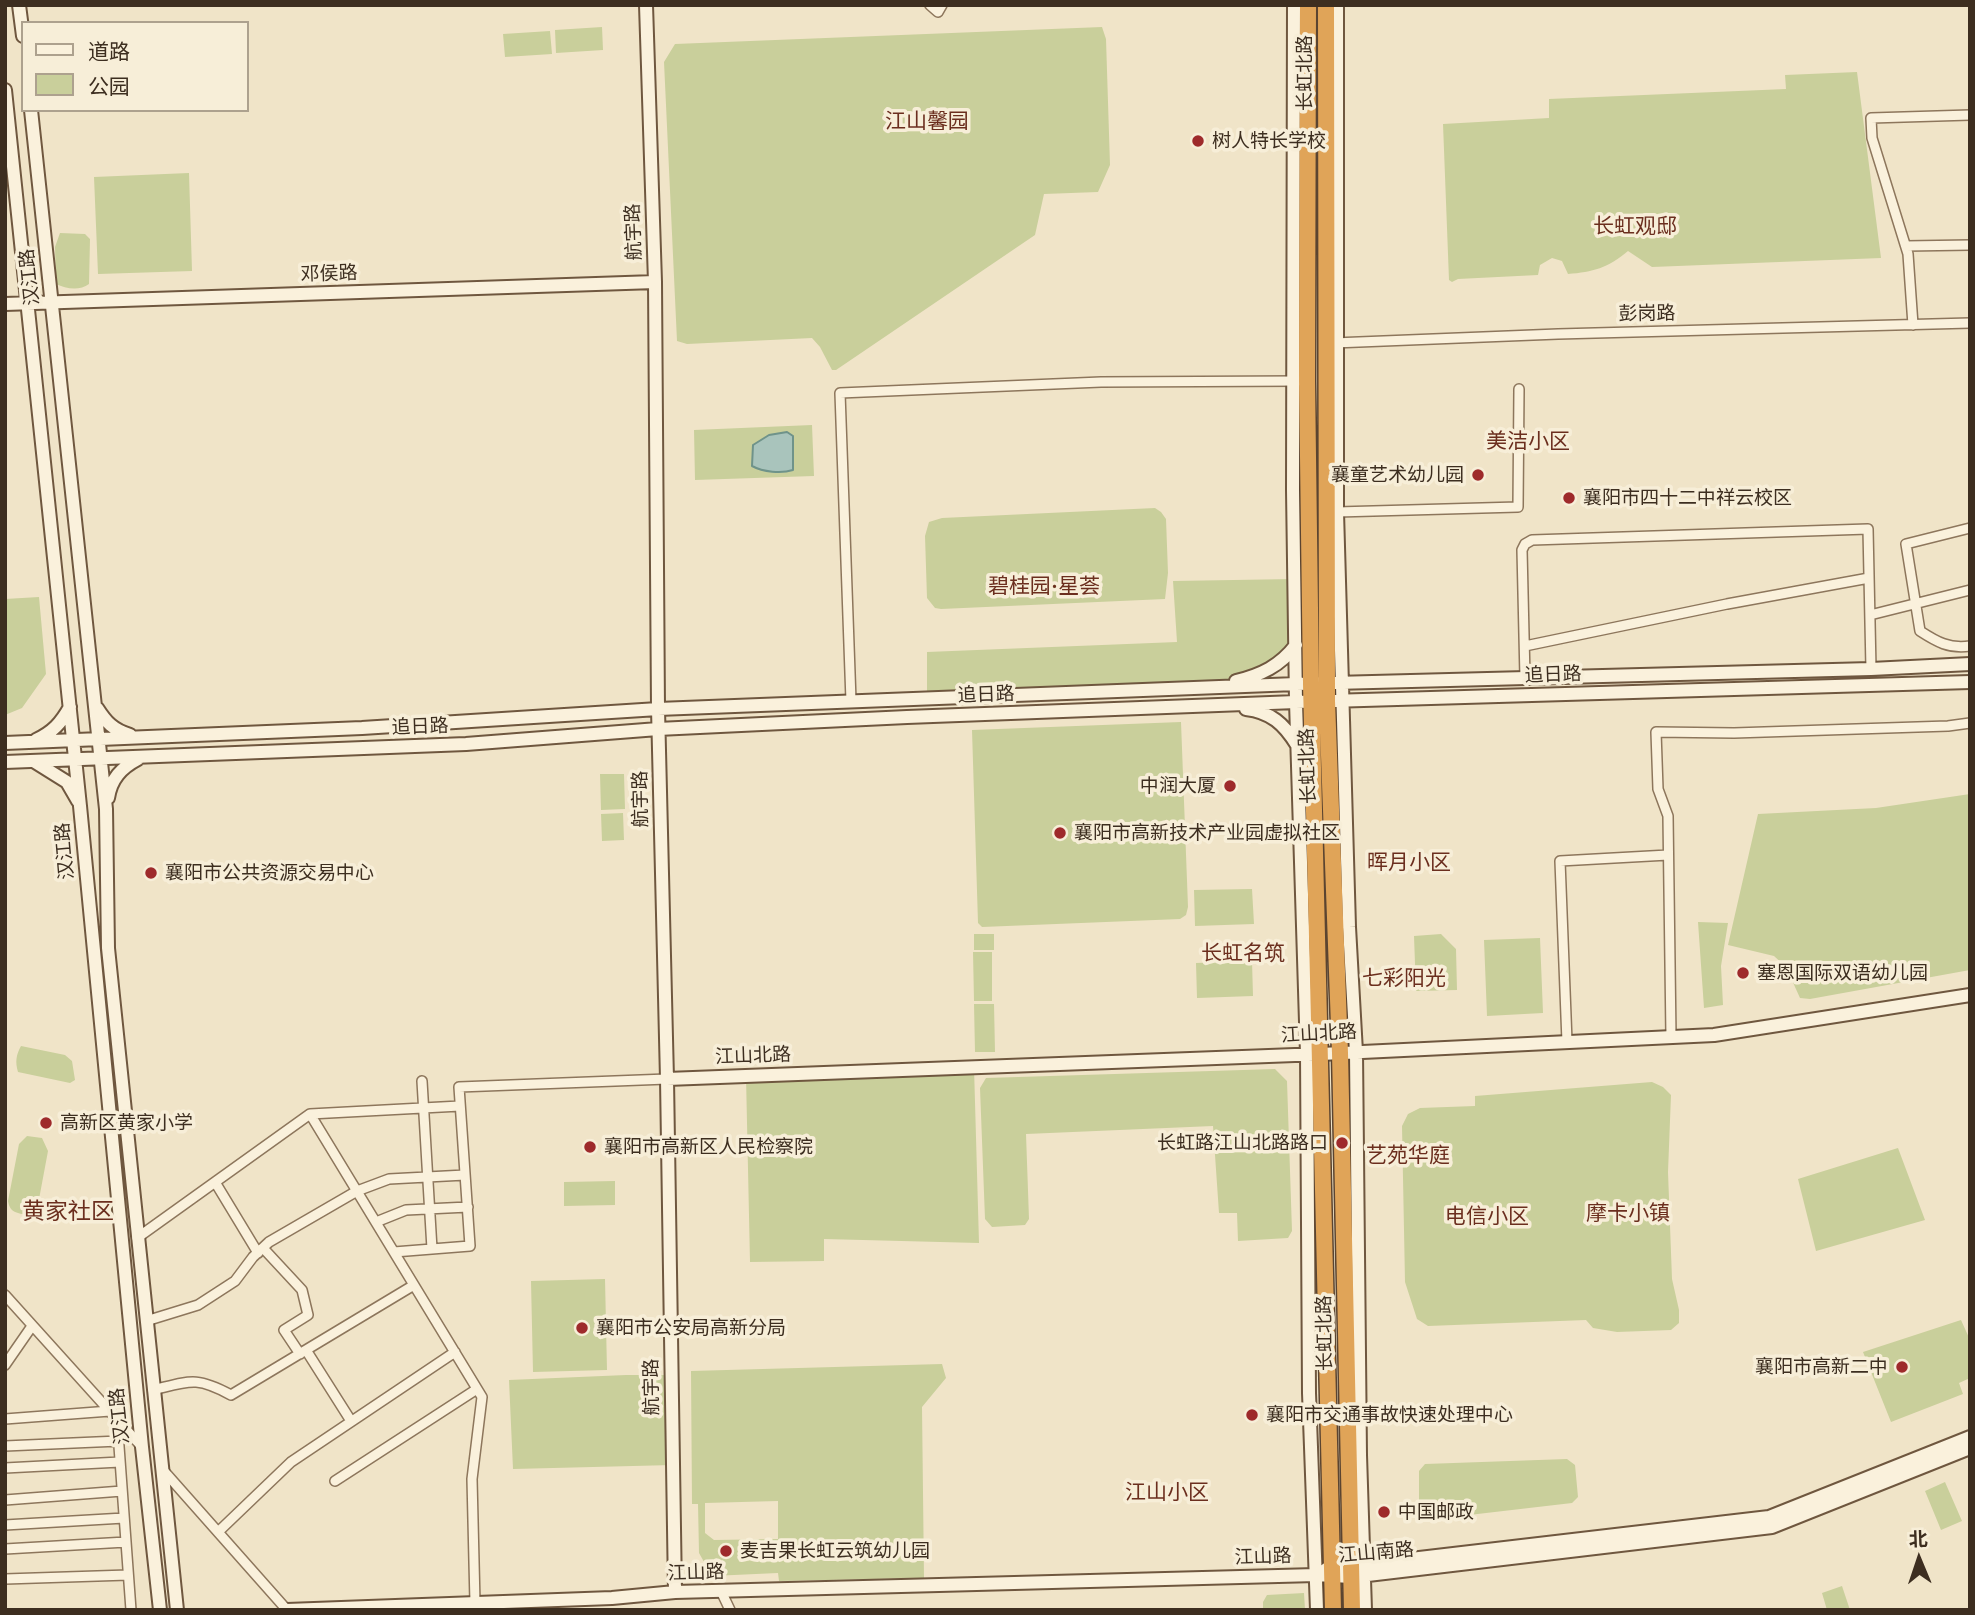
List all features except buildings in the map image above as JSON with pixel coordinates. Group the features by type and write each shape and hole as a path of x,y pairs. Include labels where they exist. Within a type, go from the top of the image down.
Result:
{"highway":[{"name":"长虹北路","path":"1308,5 1300,381 1310,598 1314,1054 1333,1610"},
{"name":"长虹北路","path":"1311,684 1331,344 1326,5"},
{"name":"长虹北路","path":"1311,702 1348,1052 1358,1571 1352,1610"}],"street":[{"name":"航宇路","path":"646,5 654,282 658,729 667,1079 675,1592"},
{"path":"930,5 938,12 942,5"},
{"path":"1294,5 1300,381 1295,647 1311,684"},
{"path":"1337,5 1331,344 1344,701 1349,927 1348,1052"},
{"name":"汉江路","path":"5,90 160,1610"},
{"name":"汉江路","path":"31,112 106,808 108,948 177,1610"},
{"path":"1913,325 1911,270 1872,138 1871,118 1970,115"},
{"path":"1906,246 1970,245"},
{"name":"邓侯路","path":"5,304 654,282"},
{"name":"彭岗路","path":"1331,344 1556,334 1970,323"},
{"path":"851,701 840,393 1101,382 1300,381"},
{"path":"1337,512 1518,507 1519,389"},
{"path":"1525,678 1522,550 1525,544 1532,540 1868,528 1871,668"},
{"path":"1970,528 1906,544 1918,603 1920,631 1941,644 1970,646"},
{"path":"1525,646 1869,578"},
{"path":"1870,615 1970,590"},
{"path":"1213,687 1260,675 1281,663 1302,636 1310,598"},
{"name":"追日路","path":"5,743 362,728 658,709 851,701 1970,664"},
{"name":"追日路","path":"5,762 466,744 658,729 1218,705 1970,682"},
{"path":"1311,702 1297,746 1314,1054 1309,1393 1317,1610"},
{"path":"95,705 106,722 116,731 137,737"},
{"path":"1218,705 1258,710 1277,719 1313,774"},
{"path":"31,742 51,733 70,707"},
{"path":"1671,1037 1668,816 1658,789 1656,732 1747,732 1948,726 1970,723"},
{"path":"106,808 110,785 126,765 141,757"},
{"path":"32,761 67,782 80,806"},
{"path":"1567,1042 1560,861 1668,855"},
{"name":"江山北路","path":"667,1079 1314,1054 1714,1035 1970,995"},
{"path":"394,1252 471,1246 459,1087 667,1079"},
{"path":"422,1080 432,1249"},
{"path":"137,1238 310,1114 460,1106"},
{"path":"310,1114 482,1397 472,1479 475,1603"},
{"path":"146,1321 198,1305 235,1281 260,1250 357,1191 389,1179 465,1175"},
{"path":"215,1182 260,1250 302,1290 308,1315 284,1330 303,1352 351,1422"},
{"path":"376,1222 406,1210 468,1207"},
{"path":"153,1390 185,1382 204,1381 230,1395 414,1285"},
{"path":"5,1295 142,1447"},
{"path":"5,1365 32,1326"},
{"path":"218,1532 291,1462 454,1352"},
{"path":"335,1481 477,1389"},
{"path":"5,1419 110,1411"},
{"path":"117,1419 131,1610"},
{"name":"江山南路","path":"1358,1571 1769,1517 1970,1437"},
{"path":"5,1446 119,1441"},
{"name":"江山南路","path":"1316,1575 1333,1571 1358,1571 1772,1527 1970,1448"},
{"path":"5,1468 120,1462"},
{"path":"162,1469 287,1610"},
{"path":"5,1500 122,1491"},
{"path":"5,1525 124,1518"},
{"path":"5,1549 126,1542"},
{"path":"1358,1571 1365,1610"},
{"path":"5,1579 128,1575"},
{"name":"江山路","path":"287,1610 612,1598 675,1592 1316,1575"},
{"path":"721,1591 730,1610"}],"green space":[{"path":"602,27 603,50 556,53 555,30"},
{"path":"1102,27 1106,39 1110,165 1098,192 1044,194 1035,235 836,370 832,370 812,338 687,344 677,341 664,62 675,44"},
{"path":"550,31 552,54 505,57 503,34"},
{"path":"1857,72 1881,258 1652,267 1628,251 1607,265 1585,272 1568,274 1562,261 1552,258 1540,265 1538,275 1458,279 1452,282 1449,280 1443,124 1549,118 1549,99 1786,89 1785,75"},
{"path":"189,173 192,271 98,274 94,177"},
{"path":"60,233 85,234 90,239 89,284 81,288 56,284 55,247"},
{"path":"812,425 814,476 695,480 694,430"},
{"path":"1155,508 1166,519 1168,573 1165,599 941,609 935,608 927,598 925,536 929,522 942,518"},
{"path":"1294,579 1295,647 1281,663 1213,687 927,698 927,652 1177,642 1173,581"},
{"path":"39,597 46,674 22,708 5,715 5,599"},
{"path":"1181,722 1188,907 1186,915 1180,919 982,927 978,923 972,730"},
{"path":"600,774 624,774 625,809 601,810"},
{"path":"1970,794 1970,970 1810,999 1800,998 1786,967 1774,956 1728,945 1758,814 1876,808"},
{"path":"623,813 624,840 602,841 601,814"},
{"path":"1252,889 1254,924 1195,926 1194,890"},
{"path":"1698,922 1728,923 1721,966 1723,1005 1704,1008"},
{"path":"974,934 994,934 994,950 974,950"},
{"path":"1441,934 1456,949 1457,990 1416,991 1414,936"},
{"path":"1540,938 1543,1013 1487,1016 1484,940"},
{"path":"973,952 992,952 992,1001 974,1001"},
{"path":"1252,961 1253,996 1197,998 1196,963"},
{"path":"974,1004 994,1004 995,1052 975,1052"},
{"path":"21,1046 65,1055 72,1061 75,1080 70,1083 18,1072 16,1059"},
{"path":"974,1067 979,1243 824,1239 824,1261 750,1262 746,1076"},
{"path":"1275,1069 1287,1081 1292,1231 1288,1238 1238,1241 1237,1213 1219,1213 1213,1126 1026,1134 1029,1219 1025,1225 992,1227 985,1219 980,1088 986,1078"},
{"path":"1652,1082 1671,1095 1668,1172 1672,1279 1679,1323 1671,1330 1617,1332 1593,1328 1586,1320 1428,1326 1417,1319 1405,1282 1402,1126 1408,1114 1420,1108 1475,1106 1475,1096"},
{"path":"27,1136 42,1138 48,1151 37,1210 28,1215 12,1210 8,1201 19,1144"},
{"path":"1898,1148 1925,1220 1816,1251 1798,1179"},
{"path":"615,1181 615,1205 564,1206 564,1182"},
{"path":"605,1279 607,1370 533,1372 531,1281"},
{"path":"1961,1320 1970,1340 1970,1378 1959,1383 1963,1394 1891,1422 1863,1352"},
{"path":"942,1364 946,1378 922,1407 924,1578 779,1581 778,1573 712,1576 699,1553 698,1504 692,1504 691,1371","holes":["778,1501 778,1539 714,1540 705,1533 705,1503"]},
{"path":"671,1375 673,1465 513,1469 509,1380"},
{"path":"1567,1459 1575,1465 1578,1497 1572,1503 1426,1520 1419,1513 1419,1471 1425,1464"},
{"path":"1945,1482 1962,1521 1941,1530 1925,1491"},
{"path":"1842,1586 1850,1610 1827,1610 1822,1593"},
{"path":"1304,1593 1305,1610 1263,1610 1267,1595"}],"water":[{"path":"787,432 793,436 793,470 772,472 752,466 753,445 769,435"}],"place":[{"name":"树人特长学校","path":"1198,141"},
{"name":"襄童艺术幼儿园","path":"1478,475"},
{"name":"襄阳市四十二中祥云校区","path":"1569,498"},
{"name":"中润大厦","path":"1230,786"},
{"name":"襄阳市高新技术产业园虚拟社区","path":"1060,833"},
{"name":"襄阳市公共资源交易中心","path":"151,873"},
{"name":"塞恩国际双语幼儿园","path":"1743,973"},
{"name":"高新区黄家小学","path":"46,1123"},
{"name":"长虹路江山北路路口","path":"1342,1143"},
{"name":"襄阳市高新区人民检察院","path":"590,1147"},
{"name":"襄阳市公安局高新分局","path":"582,1328"},
{"name":"襄阳市高新二中","path":"1902,1367"},
{"name":"襄阳市交通事故快速处理中心","path":"1252,1415"},
{"name":"中国邮政","path":"1384,1512"},
{"name":"麦吉果长虹云筑幼儿园","path":"726,1551"}],"district":[{"name":"江山馨园","path":"927,122"},
{"name":"长虹观邸","path":"1635,227"},
{"name":"美洁小区","path":"1528,442"},
{"name":"碧桂园·星荟","path":"1044,587"},
{"name":"晖月小区","path":"1409,863"},
{"name":"长虹名筑","path":"1243,954"},
{"name":"七彩阳光","path":"1404,979"},
{"name":"艺苑华庭","path":"1408,1156"},
{"name":"黄家社区","path":"68,1212"},
{"name":"摩卡小镇","path":"1628,1214"},
{"name":"电信小区","path":"1487,1217"},
{"name":"江山小区","path":"1167,1493"}]}
